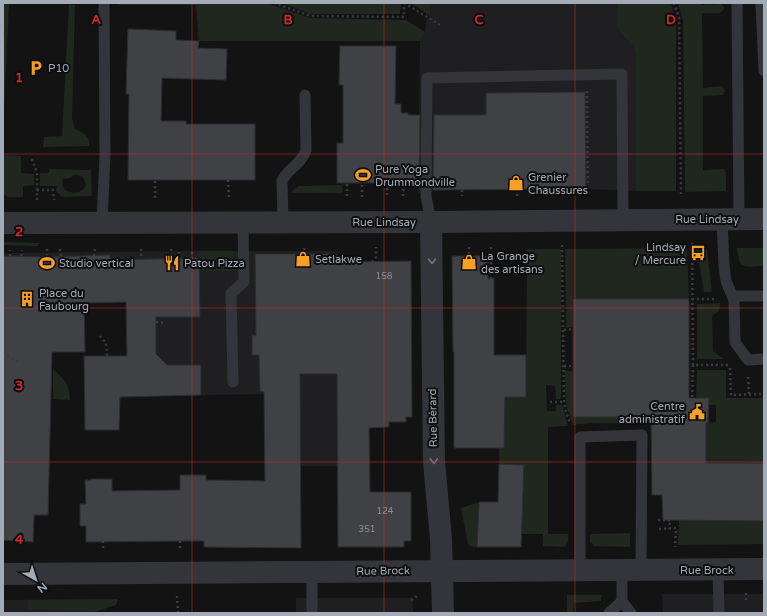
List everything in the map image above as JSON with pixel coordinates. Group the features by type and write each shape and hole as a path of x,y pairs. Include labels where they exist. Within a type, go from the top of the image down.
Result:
{"street":[{"name":"Rue Lindsay","path":"3,223 431,222 623,219 764,219"},
{"name":"Rue Bérard","path":"431,222 434,462 441,539 443,613"},
{"name":"Rue Brock","path":"3,574 764,569"}],"lane":[{"path":"102,222 105,156 104,3"},
{"path":"737,3 731,219 724,266 726,281 734,300 734,342 748,360 764,359"},
{"path":"761,3 764,71"},
{"path":"431,222 426,196 427,78 622,74 623,219"},
{"path":"284,222 282,181 284,176 304,157 306,150 305,95"},
{"path":"233,382 231,293 244,282 243,222"},
{"path":"732,296 764,296"},
{"path":"580,571 580,437 642,435 632,570 622,601 609,613"},
{"path":"718,570 719,613"},
{"path":"312,572 312,613"},
{"path":"622,601 631,613"}],"path":[{"path":"274,3 311,16 404,17 404,3"},
{"path":"404,3 442,26"},
{"path":"674,3 679,18 681,194"},
{"path":"587,94 588,195"},
{"path":"32,159 37,173 38,200"},
{"path":"228,180 228,198"},
{"path":"155,181 155,199"},
{"path":"347,183 347,196"},
{"path":"362,183 362,197"},
{"path":"387,183 387,196"},
{"path":"403,196 404,183"},
{"path":"564,195 565,189"},
{"path":"37,190 53,190 54,200"},
{"path":"462,190 462,196"},
{"path":"517,196 518,190"},
{"path":"692,243 692,402"},
{"path":"562,244 564,402 570,426"},
{"path":"376,247 376,257 379,262"},
{"path":"469,247 469,256"},
{"path":"491,247 491,278"},
{"path":"304,248 304,254"},
{"path":"47,249 47,256"},
{"path":"60,249 61,257"},
{"path":"94,256 95,249"},
{"path":"141,249 141,259"},
{"path":"171,249 172,259"},
{"path":"179,249 179,259"},
{"path":"192,249 192,259"},
{"path":"10,250 10,256"},
{"path":"21,256 22,250"},
{"path":"372,262 376,257"},
{"path":"692,299 713,299"},
{"path":"156,322 166,323"},
{"path":"564,330 573,329"},
{"path":"100,336 106,343 107,356"},
{"path":"3,353 18,361"},
{"path":"692,365 725,365"},
{"path":"564,366 573,366"},
{"path":"730,371 731,395 764,394"},
{"path":"550,402 564,402"},
{"path":"657,520 670,520 669,528"},
{"path":"656,529 676,528 675,548"},
{"path":"103,541 103,552"},
{"path":"180,541 180,551"},
{"path":"746,591 746,602"},
{"path":"177,595 178,613"},
{"path":"411,600 417,596"}],"shaded area":[{"path":"3,3 9,3 3,131"},
{"path":"119,3 267,3 310,18 406,20 425,32 420,41 199,41 196,5 119,5"},
{"path":"281,3 401,4 400,14 311,14"},
{"path":"410,3 431,3 430,16"},
{"path":"431,3 617,3 635,47 636,54 636,191 586,189 433,190 418,193 420,41 425,32 426,21 430,16"},
{"path":"617,3 671,3 676,22 676,191 636,191 636,54 631,43 618,29 616,20"},
{"path":"678,3 701,3 702,5 721,4 724,7 723,11 719,13 702,13 703,88 722,86 725,91 723,95 703,96 703,170 724,169 726,173 726,191 685,192 683,21"},
{"path":"69,4 75,5 72,118 75,129 88,137 89,146 43,147 44,137 62,136"},
{"path":"3,155 21,156 21,173 34,174 34,185 23,186 23,197 8,197 3,194"},
{"path":"49,169 91,170 92,196 62,197 56,191 57,186 40,186 40,173 49,173","holes":["75,174 83,177 86,185 80,192 74,193 65,190 62,184 63,179 70,178"]},
{"path":"342,185 343,193 292,193 293,190 299,186"},
{"path":"3,242 40,243 37,246 3,245"},
{"path":"687,248 689,299 574,299 573,327 566,328 565,249"},
{"path":"737,248 764,248 764,266 744,266 741,264 739,261"},
{"path":"527,249 561,249 561,399 556,399 555,386 546,385 547,411 556,411 556,405 562,405 568,426 548,427 548,534 568,534 568,541 565,547 543,546 543,534 521,534 524,465 499,464 499,448 504,448 505,397 526,397"},
{"path":"696,249 707,249 712,292 704,292 699,263 697,262"},
{"path":"199,251 234,251 233,271 199,271"},
{"path":"337,251 339,262 340,466 265,466 264,394 136,396 126,302 84,303 3,341 3,253"},
{"path":"720,303 719,311 712,316 713,351 724,359 697,359 697,304"},
{"path":"53,369 66,382 70,400 53,399"},
{"path":"697,370 726,370 726,398 764,398 764,463 691,462 691,440 706,440 706,423 716,422 716,405 708,405 696,398"},
{"path":"565,371 573,371 573,417 651,417 651,420 644,421 644,424 590,423 573,425 566,406"},
{"path":"479,502 477,547 472,547 468,544 461,508"},
{"path":"679,520 764,521 764,544 678,545"},
{"path":"630,533 630,547 594,546 590,542 590,534"},
{"path":"662,594 764,594 764,613 663,613"},
{"path":"567,595 602,595 601,601 574,603 573,613 567,613"},
{"path":"296,598 413,598 413,613 296,613"},
{"path":"98,599 97,613 3,613 3,600"},
{"path":"118,599 116,605 97,611 28,609 28,600"}],"building":[{"path":"128,29 176,31 176,40 199,41 198,48 227,49 226,80 162,78 161,121 186,121 186,124 255,124 255,180 128,180 129,94 126,94"},
{"path":"340,46 396,46 395,104 401,104 401,113 408,113 408,115 420,115 419,183 337,183 337,143 343,143 343,85 339,85"},
{"path":"585,92 586,189 433,190 434,115 486,115 486,93"},
{"path":"255,254 337,254 339,262 411,261 412,417 406,417 406,422 389,422 389,427 369,428 370,492 411,492 411,541 404,541 404,547 338,547 337,374 300,374 301,548 204,547 204,541 86,542 86,526 80,526 80,504 86,504 85,480 112,479 112,491 180,490 180,475 206,475 206,480 265,481 264,392 260,391 259,355 252,355 252,335 256,336"},
{"path":"110,255 110,260 199,258 200,317 156,317 156,354 167,365 201,365 201,395 120,397 119,430 85,430 84,356 127,356 126,302 84,303 85,352 52,352 48,515 34,515 33,542 3,540 3,256 52,257"},
{"path":"452,256 488,256 488,279 494,278 494,355 526,355 526,397 505,397 504,448 454,448"},
{"path":"573,299 689,299 689,398 709,398 708,423 706,423 706,463 764,463 764,521 663,520 662,495 652,495 651,417 573,417"},
{"path":"499,464 524,465 521,547 477,547 479,502 498,502"}],"place":[{"name":"P10","path":"36,68"},
{"name":"Pure Yoga Drummondville","path":"363,175"},
{"name":"Grenier Chaussures","path":"516,183"},
{"name":"Lindsay / Mercure","path":"698,253"},
{"name":"Setlakwe","path":"303,259"},
{"name":"La Grange des artisans","path":"469,262"},
{"name":"Studio vertical","path":"47,263"},
{"name":"Patou Pizza","path":"172,263"},
{"name":"Place du Faubourg","path":"27,299"},
{"name":"Centre administratif","path":"697,412"}]}
